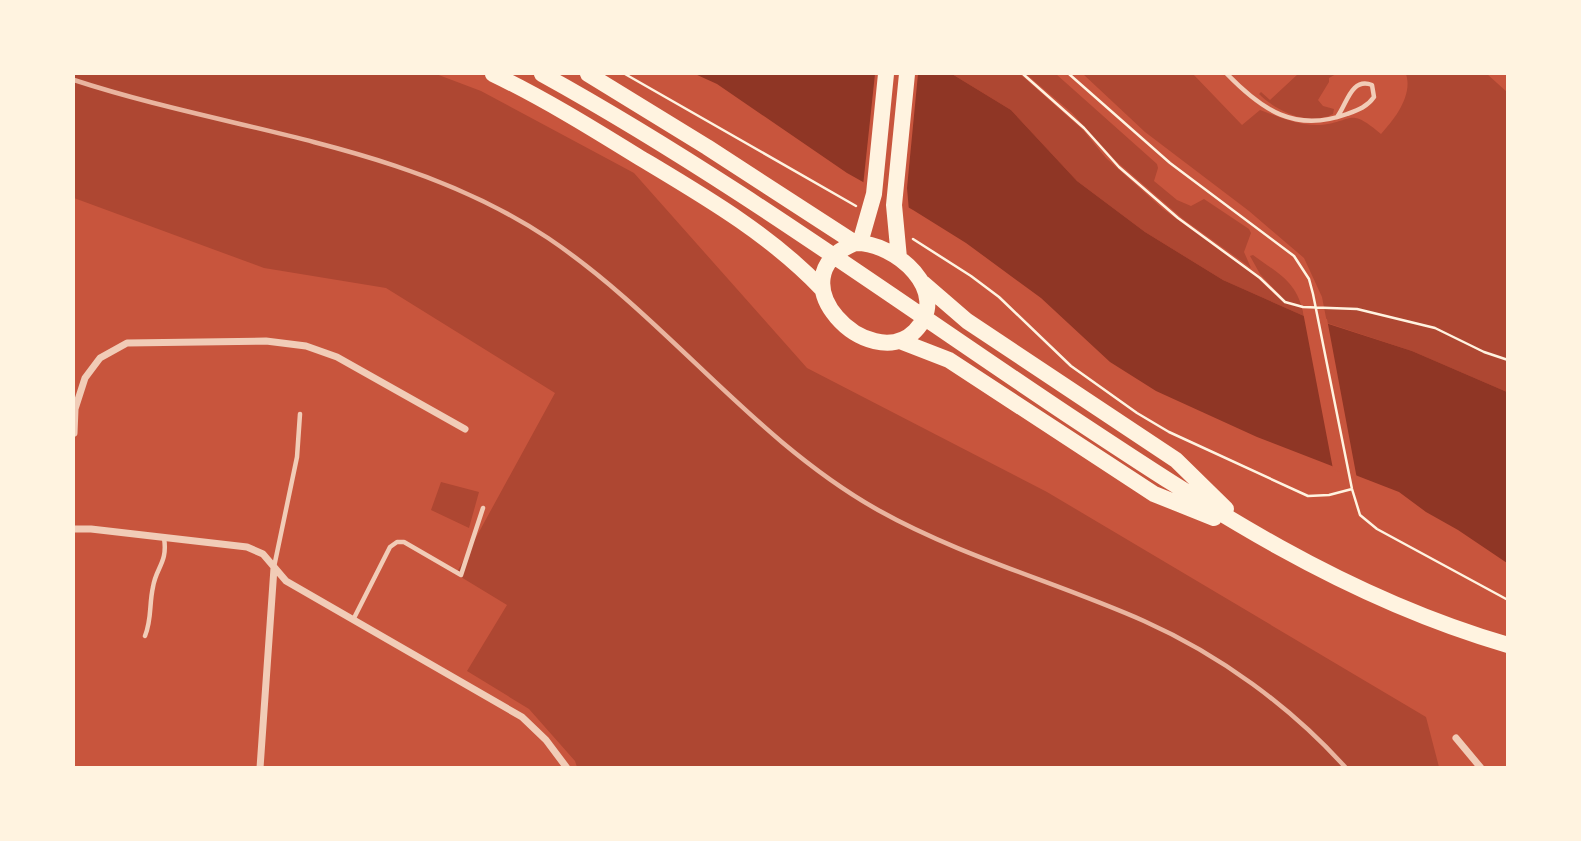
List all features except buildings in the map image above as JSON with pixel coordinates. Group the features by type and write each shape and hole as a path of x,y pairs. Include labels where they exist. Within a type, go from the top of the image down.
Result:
{"highway":[{"path":"494,74 531,92 700,194 785,254 822,289 832,313 850,328 874,340 900,341 924,348 949,360 1154,495 1251,532"},
{"path":"542,74 608,110 714,177 1056,407 1251,532 1317,569 1379,598 1463,632 1507,645"},
{"path":"588,74 858,243 881,248 899,258 967,321 1176,460 1251,532"},
{"path":"822,289 825,269 834,255 858,243 874,194 886,74"},
{"path":"899,258 894,205 908,74"},
{"path":"900,341 916,330 927,308 923,283"}],"street":[{"path":"74,433 75,410 85,378 100,358 127,343 266,341 306,346 337,357 465,429"},
{"path":"74,529 91,528 247,548 263,554 286,581 522,717 546,740 567,768"},
{"path":"260,768 274,568"},
{"path":"1456,738 1481,768"}],"lane":[{"path":"1227,74 1257,102 1281,115 1317,122 1337,117 1370,103 1375,93 1372,85 1356,85 1337,117"},
{"path":"274,568 297,457 299,414"},
{"path":"353,620 390,547 397,542 404,542 461,575 483,508"},
{"path":"145,636 150,623 153,582 165,555 164,538"}],"path":[{"path":"625,74 866,212"},
{"path":"1023,74 1084,128 1119,167 1178,218 1260,278 1285,302 1303,307 1357,309 1435,328 1507,360"},
{"path":"1069,74 1170,163 1294,256 1304,270 1313,294 1349,478 1360,515 1367,523 1507,600"},
{"path":"914,240 948,260 999,297 1071,366 1169,432 1308,496 1329,495 1352,489"}],"shaded area":[{"path":"74,74 436,74 481,91 634,173 807,368 1047,492 1426,717 1439,767 577,767 575,761 529,709 467,671 507,605 456,574 555,393 386,288 264,268 74,198"},
{"path":"695,74 952,74 1011,110 1077,181 1145,232 1223,280 1304,316 1412,351 1507,392 1507,563 1399,492 1257,437 1156,391 1110,362 1041,298 966,243 847,173 717,84"},
{"path":"952,74 1020,74 1083,130 1106,158 1163,209 1258,278 1275,295 1281,296 1260,274 1250,256 1253,255 1279,274 1297,295 1304,316 1223,280 1145,232 1077,181 1011,110"},
{"path":"1026,74 1056,74 1157,164 1154,181 1177,200 1191,206 1204,199 1249,229 1251,233 1244,252 1251,268 1183,219 1116,161 1072,113"},
{"path":"1083,74 1193,74 1242,125 1260,110 1312,125 1356,118 1381,134 1397,114 1405,98 1408,82 1406,74 1487,74 1507,92 1507,392 1412,351 1327,323 1322,297 1304,258 1249,211 1145,132"},
{"path":"1298,74 1336,74 1329,78 1318,100 1323,106 1334,109 1333,114 1324,118 1304,118 1274,106 1259,94 1261,92 1270,100"},
{"path":"441,482 479,492 469,528 431,510"}],"pier":[{"path":"875,74 918,74 907,188 909,211 863,186"},
{"path":"1303,312 1327,319 1357,479 1333,469"}],"railway":[{"path":"74,80 377,160 436,181 493,206 548,238 591,270 632,304 790,449 833,481 910,527 1111,607 1200,650 1278,703 1346,768"}]}
